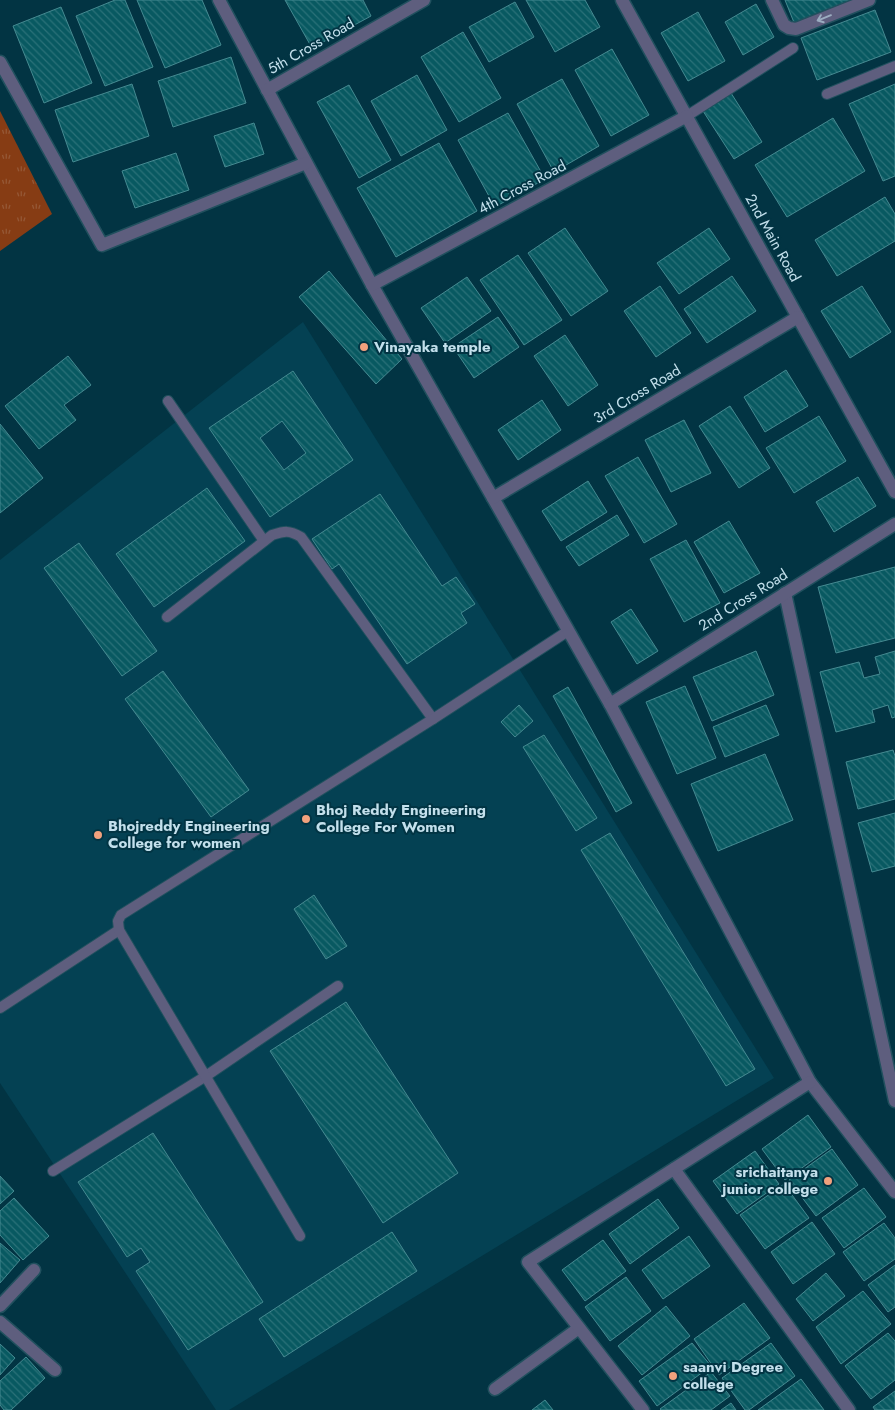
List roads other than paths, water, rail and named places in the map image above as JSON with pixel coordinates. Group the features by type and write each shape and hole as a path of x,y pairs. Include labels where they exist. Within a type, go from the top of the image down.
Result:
{"street":[{"path":"219,0 372,286 610,704 810,1082 895,1192"},
{"name":"5th Cross Road","path":"267,90 424,0"},
{"name":"2nd Main Road","path":"622,0 895,492"},
{"path":"772,0 784,25 788,28 796,29 869,0"},
{"path":"0,62 102,245 306,163"},
{"name":"4th Cross Road","path":"372,286 687,116"},
{"name":"3rd Cross Road","path":"493,498 798,317"},
{"name":"2nd Cross Road","path":"610,704 895,524"},
{"path":"785,593 895,1101"},
{"path":"643,1410 528,1262 810,1082"},
{"path":"674,1169 849,1410"},
{"path":"0,1306 34,1270"},
{"path":"0,1322 55,1370"},
{"path":"495,1389 579,1328"}],"lane":[{"path":"687,116 793,48"},
{"path":"827,94 895,66"},
{"path":"168,401 264,542"},
{"path":"167,617 272,535 286,531 294,532 301,537 433,719"},
{"path":"300,1236 119,930 118,921 121,914 433,719 568,631"},
{"path":"0,1008 119,930"},
{"path":"53,1171 206,1076 338,986"}],"place":[{"name":"Vinayaka temple","path":"364,347"},
{"name":"Bhoj Reddy Engineering College For Women","path":"306,819"},
{"name":"Bhojreddy Engineering College for women","path":"98,835"},
{"name":"srichaitanya junior college","path":"828,1181"},
{"name":"saanvi Degree college","path":"673,1376"}]}
